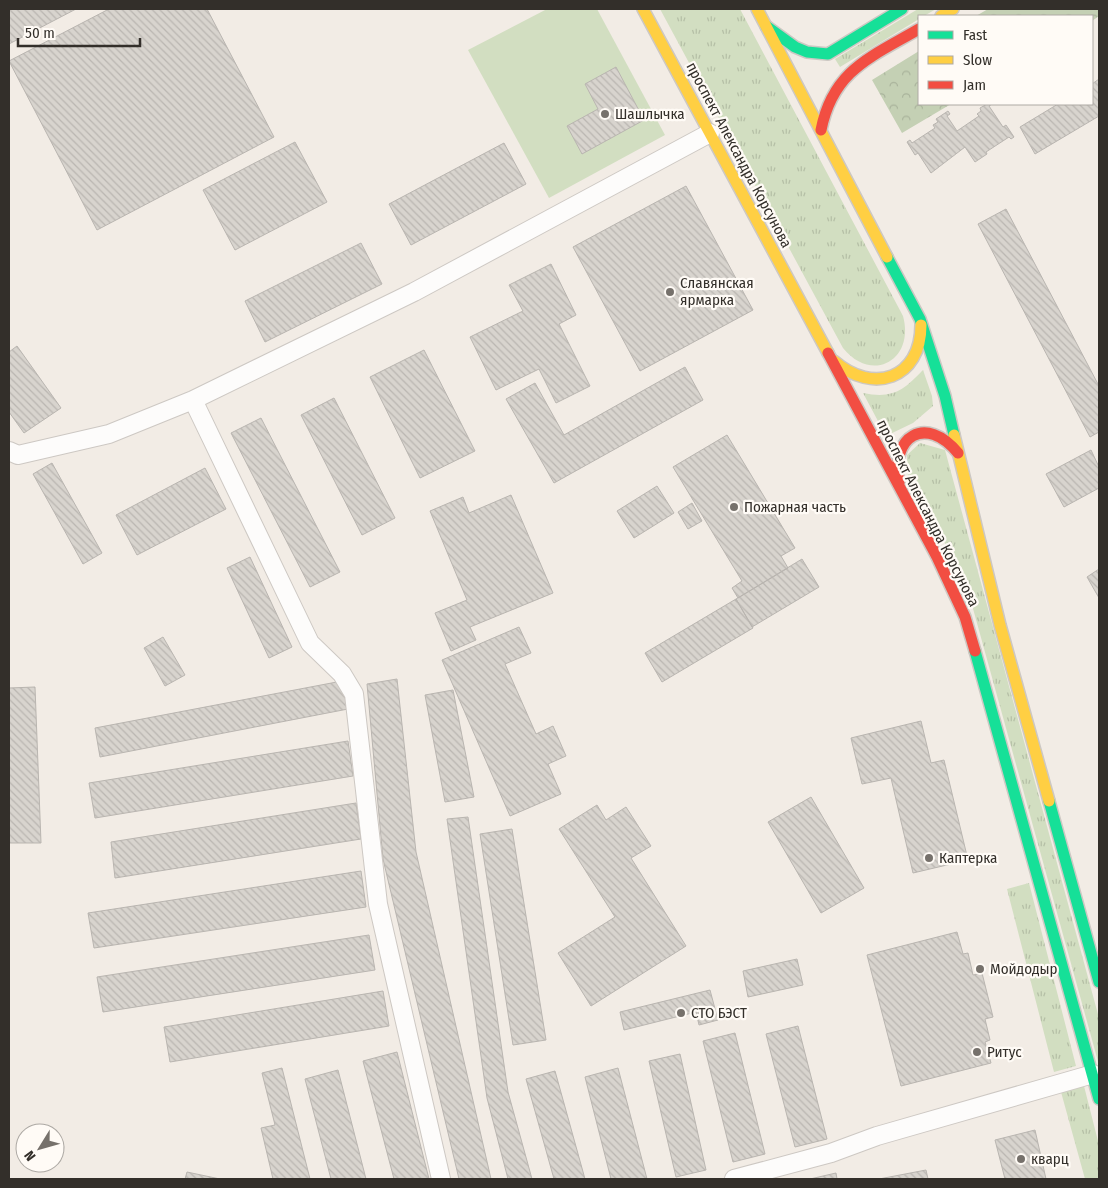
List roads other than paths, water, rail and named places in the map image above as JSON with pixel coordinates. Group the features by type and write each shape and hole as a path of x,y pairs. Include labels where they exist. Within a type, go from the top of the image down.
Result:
{"main road":[{"name":"проспект Александра Корсунова","path":"643,9 946,574 970,633 1099,1099"},
{"name":"проспект Александра Корсунова","path":"757,9 920,319 945,396 1000,625 1099,982"},
{"path":"766,26 795,47 827,59 902,9"},
{"path":"820,130 828,99 844,77 918,30"},
{"path":"832,75 844,77"},
{"path":"831,357 842,370 859,379 877,381 896,376 911,363 920,347 922,328 920,319"},
{"path":"902,493 896,477 895,463 898,451 905,441 915,435 929,432 942,435 952,443 958,454"}],"street":[{"path":"9,451 18,454 109,434 193,400 414,292 710,133"},
{"path":"193,400 310,643 342,674 354,694 378,904 441,1179"},
{"path":"734,1179 831,1153 877,1136 1093,1074"}],"place":[{"name":"Шашлычка","path":"605,114"},
{"name":"Славянская ярмарка","path":"670,292"},
{"name":"Пожарная часть","path":"734,507"},
{"name":"Каптерка","path":"929,858"},
{"name":"Мойдодыр","path":"980,969"},
{"name":"СТО БЭСТ","path":"681,1013"},
{"name":"Ритус","path":"977,1052"},
{"name":"кварц","path":"1021,1159"}]}
